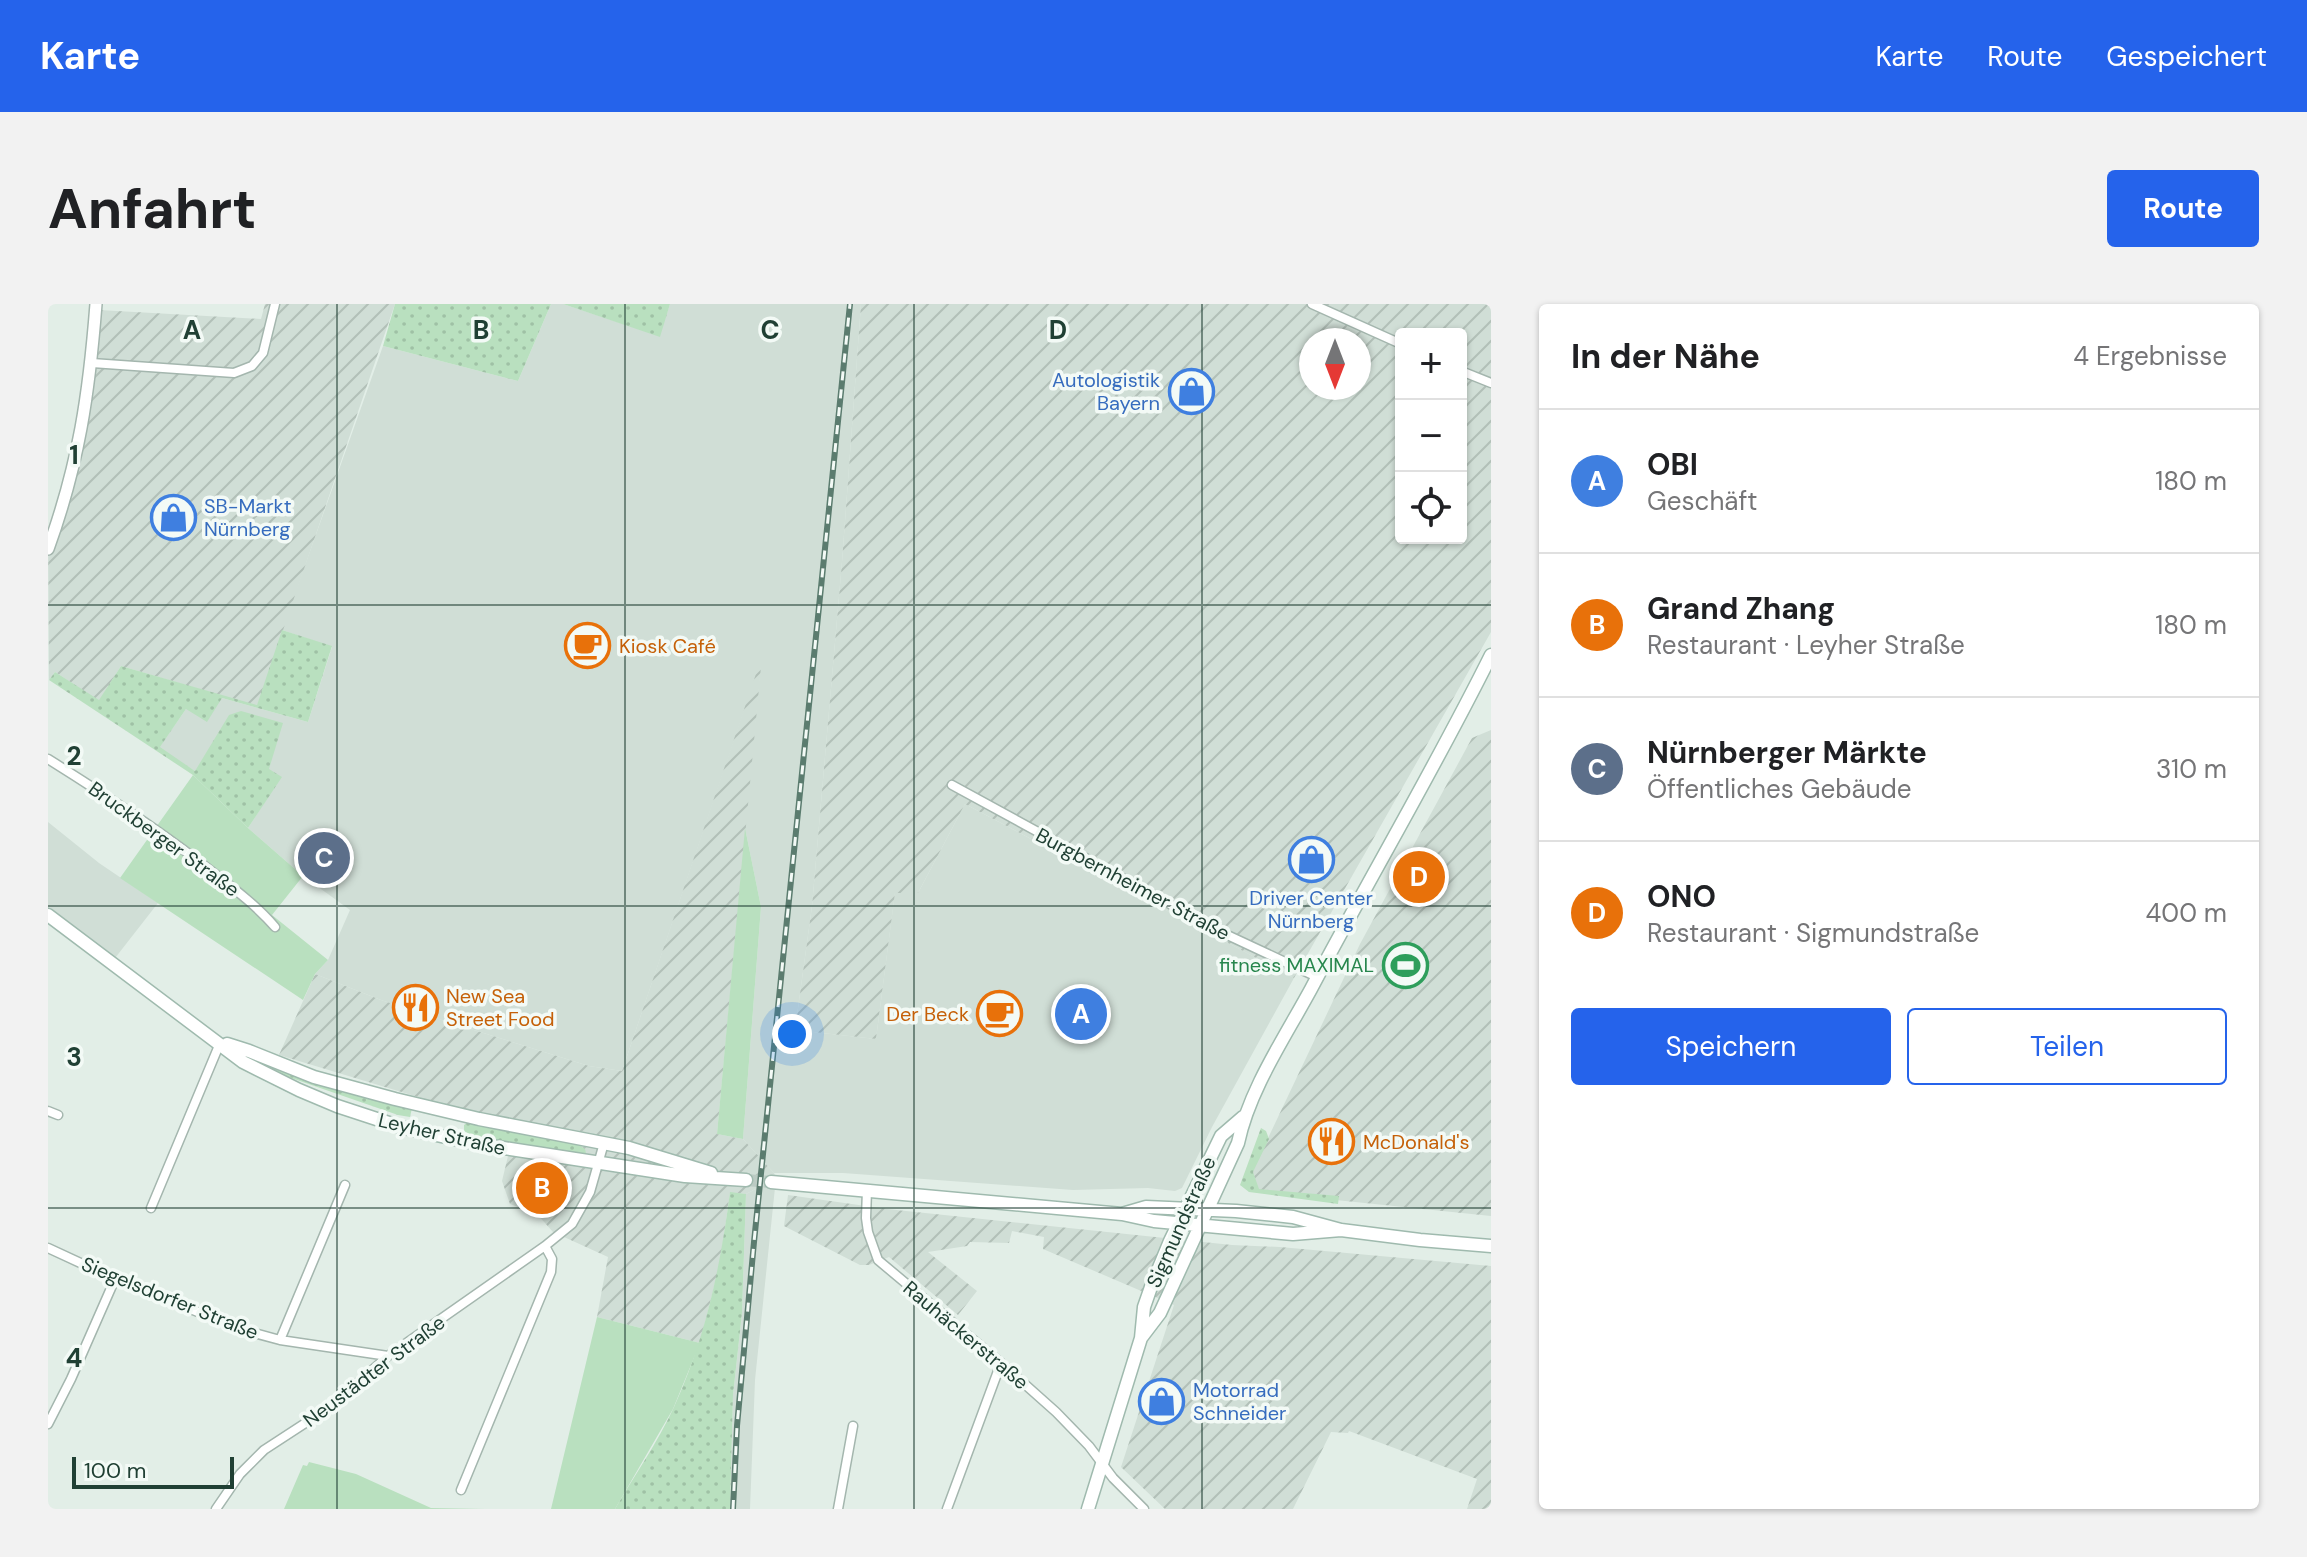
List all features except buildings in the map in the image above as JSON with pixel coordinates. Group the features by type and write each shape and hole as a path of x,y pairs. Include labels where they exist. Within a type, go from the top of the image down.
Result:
{"main road":[{"name":"Sigmundstraße","path":"1141,1338 1160,1313 1238,1143 1243,1117 1423,787 1491,655"},
{"name":"Leyher Straße","path":"48,915 243,1062 337,1106 452,1139 685,1176 746,1180"},
{"name":"Leyher Straße","path":"220,1043 314,1077 395,1099 656,1155 730,1178"},
{"name":"Sigmundstraße","path":"1088,1509 1141,1338 1144,1307 1179,1223 1221,1136 1243,1117"},
{"path":"771,1182 1122,1214 1144,1220 1293,1234 1341,1230"},
{"path":"1122,1214 1146,1207 1207,1209 1293,1217 1341,1230 1491,1246"}],"street":[{"path":"48,549 74,468 84,421 96,304"},
{"path":"92,363 234,373 252,366 263,353 275,304"},
{"path":"1312,304 1395,341"},
{"path":"1467,373 1491,383"},
{"name":"Bruckberger Straße","path":"48,759 178,845 261,910 275,927"},
{"name":"Burgbernheimer Straße","path":"952,785 1223,933 1317,977"},
{"path":"151,1208 220,1043"},
{"path":"48,1111 58,1115"},
{"name":"Neustädter Straße","path":"216,1509 264,1450 333,1405 388,1356 572,1224 590,1192 604,1143"},
{"path":"280,1340 345,1185"},
{"name":"Rauhäckerstraße","path":"867,1190 868,1232 878,1260 1075,1430 1113,1478 1144,1509"},
{"path":"461,1490 551,1272 552,1259 545,1246"},
{"name":"Siegelsdorfer Straße","path":"48,1248 115,1279 243,1330 280,1340 388,1356"},
{"path":"48,1424 115,1279"},
{"path":"947,1509 1001,1363"},
{"path":"838,1509 853,1426"}],"shaded area":[{"path":"265,304 395,304 257,706 121,666 99,701 55,672 49,680 48,533 74,434 85,364 99,310 261,319"},
{"path":"551,304 563,304 659,336 670,304 861,304 812,906 795,1030 876,1039 895,892 918,893 965,804 1294,978 1182,1188 1175,1191 1148,1188 1073,1190 843,1173 774,1173 743,1139 761,907 745,828 761,661 622,1071 589,1066 448,1022 315,974 328,960 350,910 303,876 248,828 281,777 269,770 195,771 159,748 186,709 222,698 308,722 332,647 282,630 383,346 518,381"},
{"path":"861,304 1491,304 1491,632 1294,978 965,804 918,893 895,893 876,1039 795,1030 812,906"},
{"path":"762,656 717,1134 743,1139 776,1178 746,1194 730,1193 720,1263 700,1343 597,1317 608,1257 553,1232 537,1214 510,1204 502,1181 514,1131 471,1122 418,1097 279,1055 315,974 448,1022 589,1066 622,1071"},
{"path":"1491,730 1491,1216 1259,1192 1252,1172 1360,944 1472,738"},
{"path":"48,822 99,863 158,903 112,962 48,914"},
{"path":"776,1178 755,1380 750,1509 730,1509 733,1395 742,1313 746,1194"},
{"path":"788,1195 887,1209 1232,1245 1491,1266 1491,1509 1467,1509 1477,1479 1349,1431 1331,1432 1293,1509 1165,1509 1121,1467 1174,1305 1043,1249 1044,1237 1012,1231 1009,1243 970,1242 967,1246 928,1252 977,1291 958,1315 889,1257 860,1265 784,1226"}],"green space":[{"path":"395,304 551,304 518,381 383,346"},
{"path":"563,304 670,304 660,337"},
{"path":"282,630 332,646 308,722 222,698 207,722 186,709 160,747 195,771 229,715 241,711 283,723 269,769 282,777 248,828 193,775 49,680 55,672 99,700 121,666 257,705"},
{"path":"193,775 303,876 272,915 328,960 315,974 303,1000 120,878"},
{"path":"745,828 761,907 743,1139 717,1134"},
{"path":"245,1054 412,1108 410,1117 274,1072"},
{"path":"468,1122 576,1143 586,1153 477,1138 464,1131 464,1125"},
{"path":"1261,1128 1269,1139 1253,1172 1259,1189 1339,1196 1338,1204 1249,1192 1240,1185"},
{"path":"730,1192 746,1194 742,1313 733,1395 730,1509 615,1509 668,1420 695,1354 722,1248"},
{"path":"597,1317 700,1343 673,1409 615,1509 551,1509"},
{"path":"309,1462 356,1474 431,1508 485,1509 284,1509 303,1465 307,1466"}],"tunnel":[{"path":"746,1180 771,1182"}],"railway":[{"path":"733,1509 737,1426 754,1242 850,304"}],"place":[{"name":"Autologistik Bayern","path":"1191,392"},
{"name":"SB-Markt Nürnberg","path":"173,517"},
{"name":"Kiosk Café","path":"588,646"},
{"name":"Nürnberger Märkte","path":"324,858"},
{"name":"Driver Center Nürnberg","path":"1311,859"},
{"name":"ONO","path":"1419,877"},
{"name":"fitness MAXIMAL","path":"1405,965"},
{"name":"New Sea Street Food","path":"415,1007"},
{"name":"Der Beck","path":"1000,1014"},
{"name":"OBI","path":"1081,1014"},
{"name":"McDonald's","path":"1332,1142"},
{"name":"Grand Zhang","path":"542,1188"},
{"name":"Motorrad Schneider","path":"1162,1401"}]}
